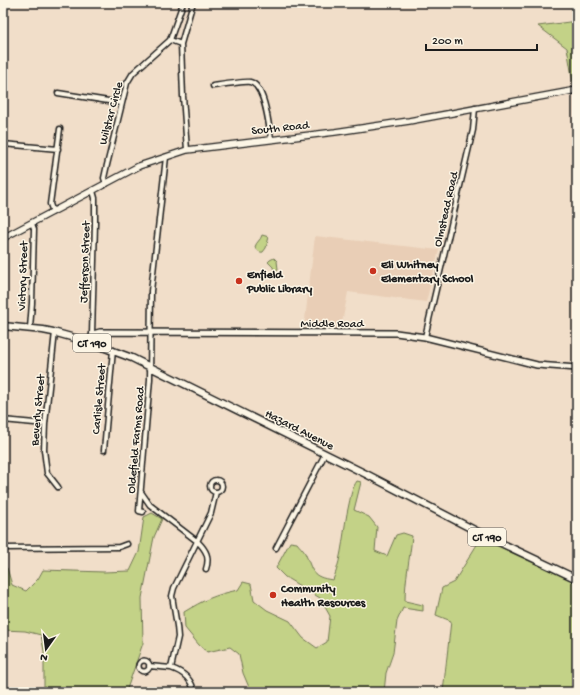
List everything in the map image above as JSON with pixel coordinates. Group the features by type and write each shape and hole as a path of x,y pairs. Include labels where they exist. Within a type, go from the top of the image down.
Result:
{"main road":[{"name":"South Road","path":"3,238 140,166 187,150 335,132 577,90"},
{"name":"Hazard Avenue","path":"3,326 55,332 113,350 150,366 476,532 577,579"}],"street":[{"name":"Wilstar Circle","path":"106,184 104,178 127,82 133,73 170,40 183,3"},
{"path":"187,150 180,44 192,6 190,3"},
{"path":"170,40 180,44"},
{"path":"213,86 250,82 257,86 265,104 271,139"},
{"path":"58,93 72,94 121,103"},
{"name":"Olmstead Road","path":"424,337 473,130 475,108"},
{"path":"53,212 50,204 60,129"},
{"path":"3,144 58,149"},
{"name":"Oldefield Farms Road","path":"143,512 139,511 150,366 151,291 166,156"},
{"name":"Jefferson Street","path":"92,334 95,224 95,198 93,191"},
{"name":"Victory Street","path":"30,328 34,228 32,224"},
{"name":"Beverly Street","path":"55,332 45,424 44,450 47,473 58,487"},
{"name":"Middle Road","path":"92,334 100,332 396,333 424,337 536,365 577,368"},
{"path":"89,342 92,334"},
{"name":"Carlisle Street","path":"104,450 113,350"},
{"path":"3,420 45,424"},
{"path":"276,548 325,454"},
{"path":"140,492 150,505 198,542 206,552 208,561 206,569"},
{"path":"170,668 178,637 172,596 174,588 212,513 216,492"},
{"path":"3,548 119,547 127,544"},
{"path":"149,666 180,670 189,678 194,692"}],"shaded area":[{"name":"Eli Whitney Elementary School","path":"315,236 439,250 426,302 348,292 341,328 304,328"}],"green space":[{"path":"577,21 577,93 575,93 567,48 538,26"},
{"path":"262,235 269,237 266,248 263,252 259,251 255,247"},
{"path":"274,258 277,261 278,269 274,271 273,267 268,262"},
{"path":"357,481 361,482 354,510 369,517 377,527 375,551 387,556 396,535 403,533 412,536 405,601 423,605 423,611 403,608 397,621 393,653 386,673 384,692 251,692 243,673 239,654 230,647 207,652 185,628 184,612 210,598 238,590 243,582 251,584 254,600 267,610 290,621 303,638 317,648 327,642 330,616 320,598 285,577 276,568 290,542 297,543 304,552 313,572 320,577 333,580 339,562 351,495"},
{"path":"152,513 162,519 154,537 142,598 143,643 127,689 130,692 44,692 44,651 41,635 25,631 3,630 3,568 7,568 12,585 26,591 38,579 43,570 104,572 130,571 139,552 144,517"},
{"path":"481,538 577,583 577,692 443,692 451,621 436,615 442,588 454,582"}],"place":[{"name":"Eli Whitney Elementary School","path":"373,271"},
{"name":"Enfield Public Library","path":"239,281"},
{"name":"Community Health Resources","path":"273,595"}]}
